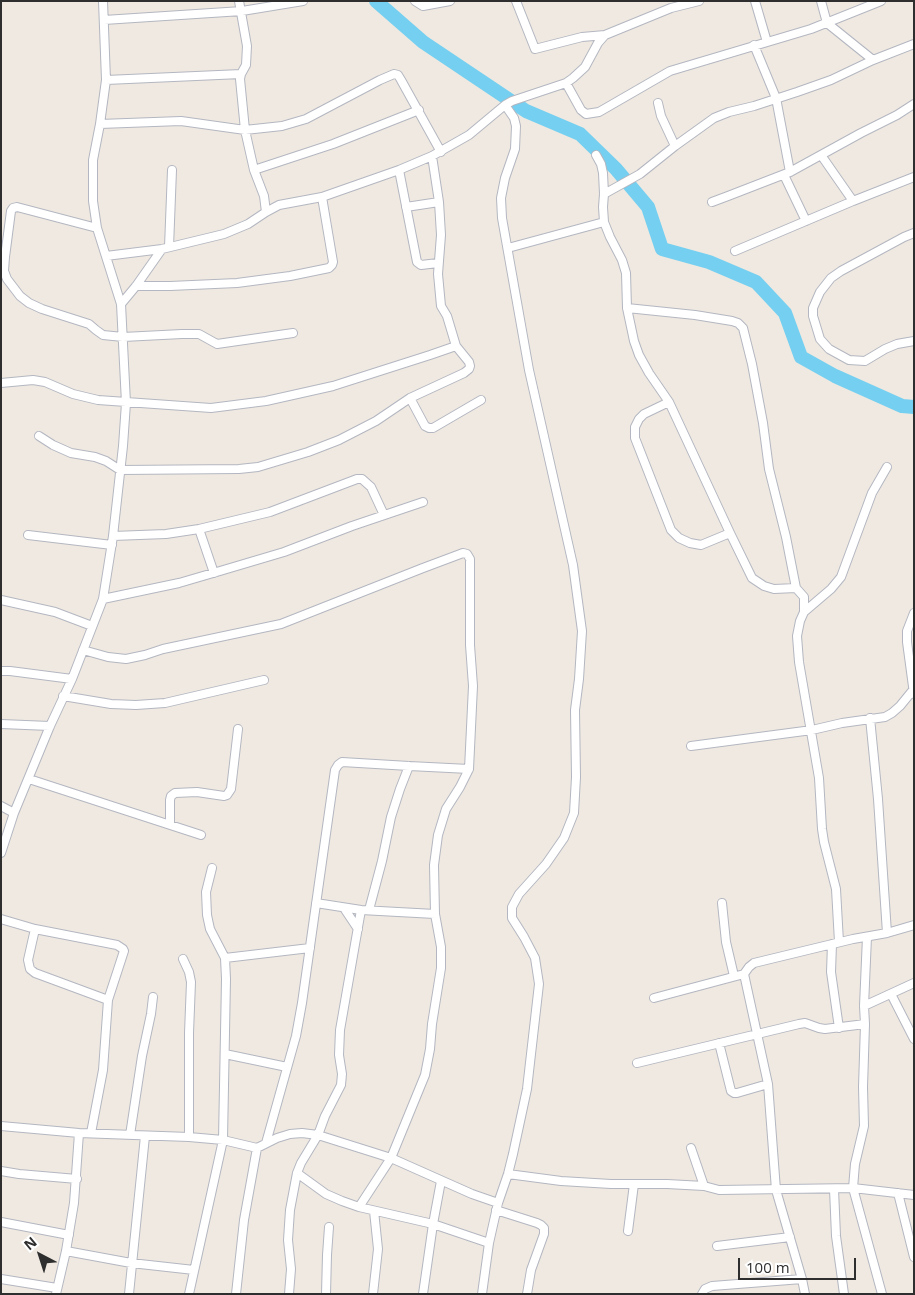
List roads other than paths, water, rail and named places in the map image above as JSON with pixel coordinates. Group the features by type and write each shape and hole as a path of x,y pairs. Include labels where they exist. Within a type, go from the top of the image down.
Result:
{"street":[{"path":"1,853 14,813 50,726 72,679 103,599 112,545 126,403 121,304 97,228 93,201 93,160 106,80 103,1"},
{"path":"239,1 248,46 246,64 241,74 245,130 254,170 264,196 266,212"},
{"path":"104,20 242,11 303,1"},
{"path":"414,1 423,6 450,1"},
{"path":"516,1 535,49 582,37 605,35 670,4 698,1"},
{"path":"754,1 766,42"},
{"path":"821,1 827,22 873,60"},
{"path":"566,83 586,114 599,112 670,70 811,29 882,1"},
{"path":"106,256 166,248 224,234 248,224 279,205 322,197 399,170 432,156 469,135 512,101 566,83 585,67 598,43 605,35"},
{"path":"604,194 640,174 714,118 831,80 873,60 914,44"},
{"path":"754,45 776,98 787,173 806,221"},
{"path":"106,80 241,74"},
{"path":"100,124 182,121 245,130 282,126 306,119 394,74 398,75 402,80 441,152"},
{"path":"658,103 661,116 675,146"},
{"path":"712,202 787,173 897,115 914,104"},
{"path":"482,1294 489,1243 497,1207 508,1174 527,1089 539,984 535,958 512,918 512,908 519,894 546,864 564,838 574,813 576,777 575,710 582,631 573,565 529,370 502,218 505,178 515,148 516,126 514,118 504,106"},
{"path":"254,170 333,144 419,110"},
{"path":"596,155 603,173 604,222 626,273 627,308 639,355 669,402 752,578 764,586 774,589 796,588"},
{"path":"821,155 853,201"},
{"path":"39,436 71,453 95,457 106,461 120,470 239,469 258,467 308,452 339,440 376,420 410,398 464,373 469,369 470,362 456,346 447,316 441,306 438,263 441,235 432,156"},
{"path":"121,304 166,248 172,170"},
{"path":"399,170 417,262 422,265 438,263"},
{"path":"736,251 914,177"},
{"path":"264,196 279,205"},
{"path":"136,286 237,283 290,276 329,268 333,262 322,197"},
{"path":"406,207 438,202"},
{"path":"97,228 17,207 13,208 11,211 4,271 7,279 20,296 28,302 42,309 89,324 103,334 123,337 200,334 218,344 292,333"},
{"path":"508,248 604,222"},
{"path":"914,233 831,278 820,292 813,308 813,316 820,339 829,349 849,360 864,361 897,344 914,341"},
{"path":"627,308 732,321 738,323 743,328 763,423 769,469 786,537 796,588 804,597 804,612 797,636 799,662 819,778 824,842 836,889 836,943 831,972 839,1028"},
{"path":"1,383 33,380 45,382 73,394 98,400 211,408 266,401 333,386 456,346"},
{"path":"410,398 429,428 433,428 481,400"},
{"path":"669,402 644,414 635,427 636,438 671,530 679,538 690,544 701,545 730,533"},
{"path":"804,612 831,589 841,577 872,492 887,466"},
{"path":"113,536 166,534 199,529 270,512 356,479 362,479 371,487 384,515"},
{"path":"103,599 179,583 284,552 423,502"},
{"path":"199,529 214,573"},
{"path":"28,535 112,545"},
{"path":"84,650 108,657 126,659 163,649 281,624 462,553 467,554 470,558 470,645 473,686 469,769 446,809 438,835 434,865 435,914 441,947 441,968 430,1049 425,1074 390,1158 359,1207"},
{"path":"1,600 55,612 92,626"},
{"path":"914,613 907,631 914,694"},
{"path":"1,671 72,679"},
{"path":"63,696 111,704 165,703 264,680"},
{"path":"691,746 812,730 870,718 885,717 900,706 913,690"},
{"path":"870,718 881,835 887,933"},
{"path":"1,724 50,726"},
{"path":"170,824 170,800 171,796 175,793 197,792 227,795 231,789 238,729"},
{"path":"266,1143 296,1036 302,1004 335,770 342,762 469,769"},
{"path":"289,1294 291,1269 288,1240 289,1218 297,1173 318,1135 325,1116 341,1086 340,1030 358,929 382,862 391,817 409,766"},
{"path":"29,779 201,835"},
{"path":"1,806 14,813"},
{"path":"189,1294 224,1140 226,979 225,958 210,929 207,915 206,892 212,868"},
{"path":"316,903 365,910 435,914"},
{"path":"722,903 726,942 734,976"},
{"path":"344,908 358,929"},
{"path":"1,919 35,929 121,947 124,952 108,1000 103,1070 91,1133"},
{"path":"805,1294 776,1190 768,1084 744,974 748,967 754,963 887,933 914,925"},
{"path":"35,929 28,960 30,969 34,973 108,1000"},
{"path":"867,937 864,1006 864,1126 855,1164 853,1188 882,1294"},
{"path":"225,958 310,948"},
{"path":"183,959 191,982 188,1137"},
{"path":"654,998 744,974"},
{"path":"864,1006 914,983"},
{"path":"891,994 914,1039"},
{"path":"130,1135 153,997"},
{"path":"637,1063 799,1024 819,1028 839,1028 865,1024"},
{"path":"720,1043 731,1090 737,1093 768,1084"},
{"path":"225,1054 287,1067"},
{"path":"1,1126 79,1133 224,1140 257,1148 290,1134 318,1135 390,1158 541,1225 544,1228 544,1234 531,1270 527,1294"},
{"path":"1,1279 57,1291 74,1203 79,1133"},
{"path":"129,1294 144,1136"},
{"path":"236,1294 244,1220 257,1148"},
{"path":"691,1148 704,1186"},
{"path":"1,1171 77,1179"},
{"path":"297,1173 326,1194 359,1207 433,1224 489,1243"},
{"path":"508,1174 561,1181 704,1186 719,1190 853,1188 914,1195"},
{"path":"423,1294 433,1224 442,1181"},
{"path":"628,1231 634,1184"},
{"path":"834,1189 836,1236 844,1294"},
{"path":"898,1193 914,1257"},
{"path":"373,1294 378,1249 374,1211"},
{"path":"1,1222 69,1235"},
{"path":"326,1294 329,1227"},
{"path":"717,1246 790,1237"},
{"path":"66,1251 131,1263 194,1270"},
{"path":"702,1294 705,1289 712,1286 802,1279"}],"waterway":[{"path":"376,1 423,42 526,111 580,134 616,169 648,207 662,249 709,262 756,282 785,313 801,357 835,376 902,406 914,407"}]}
